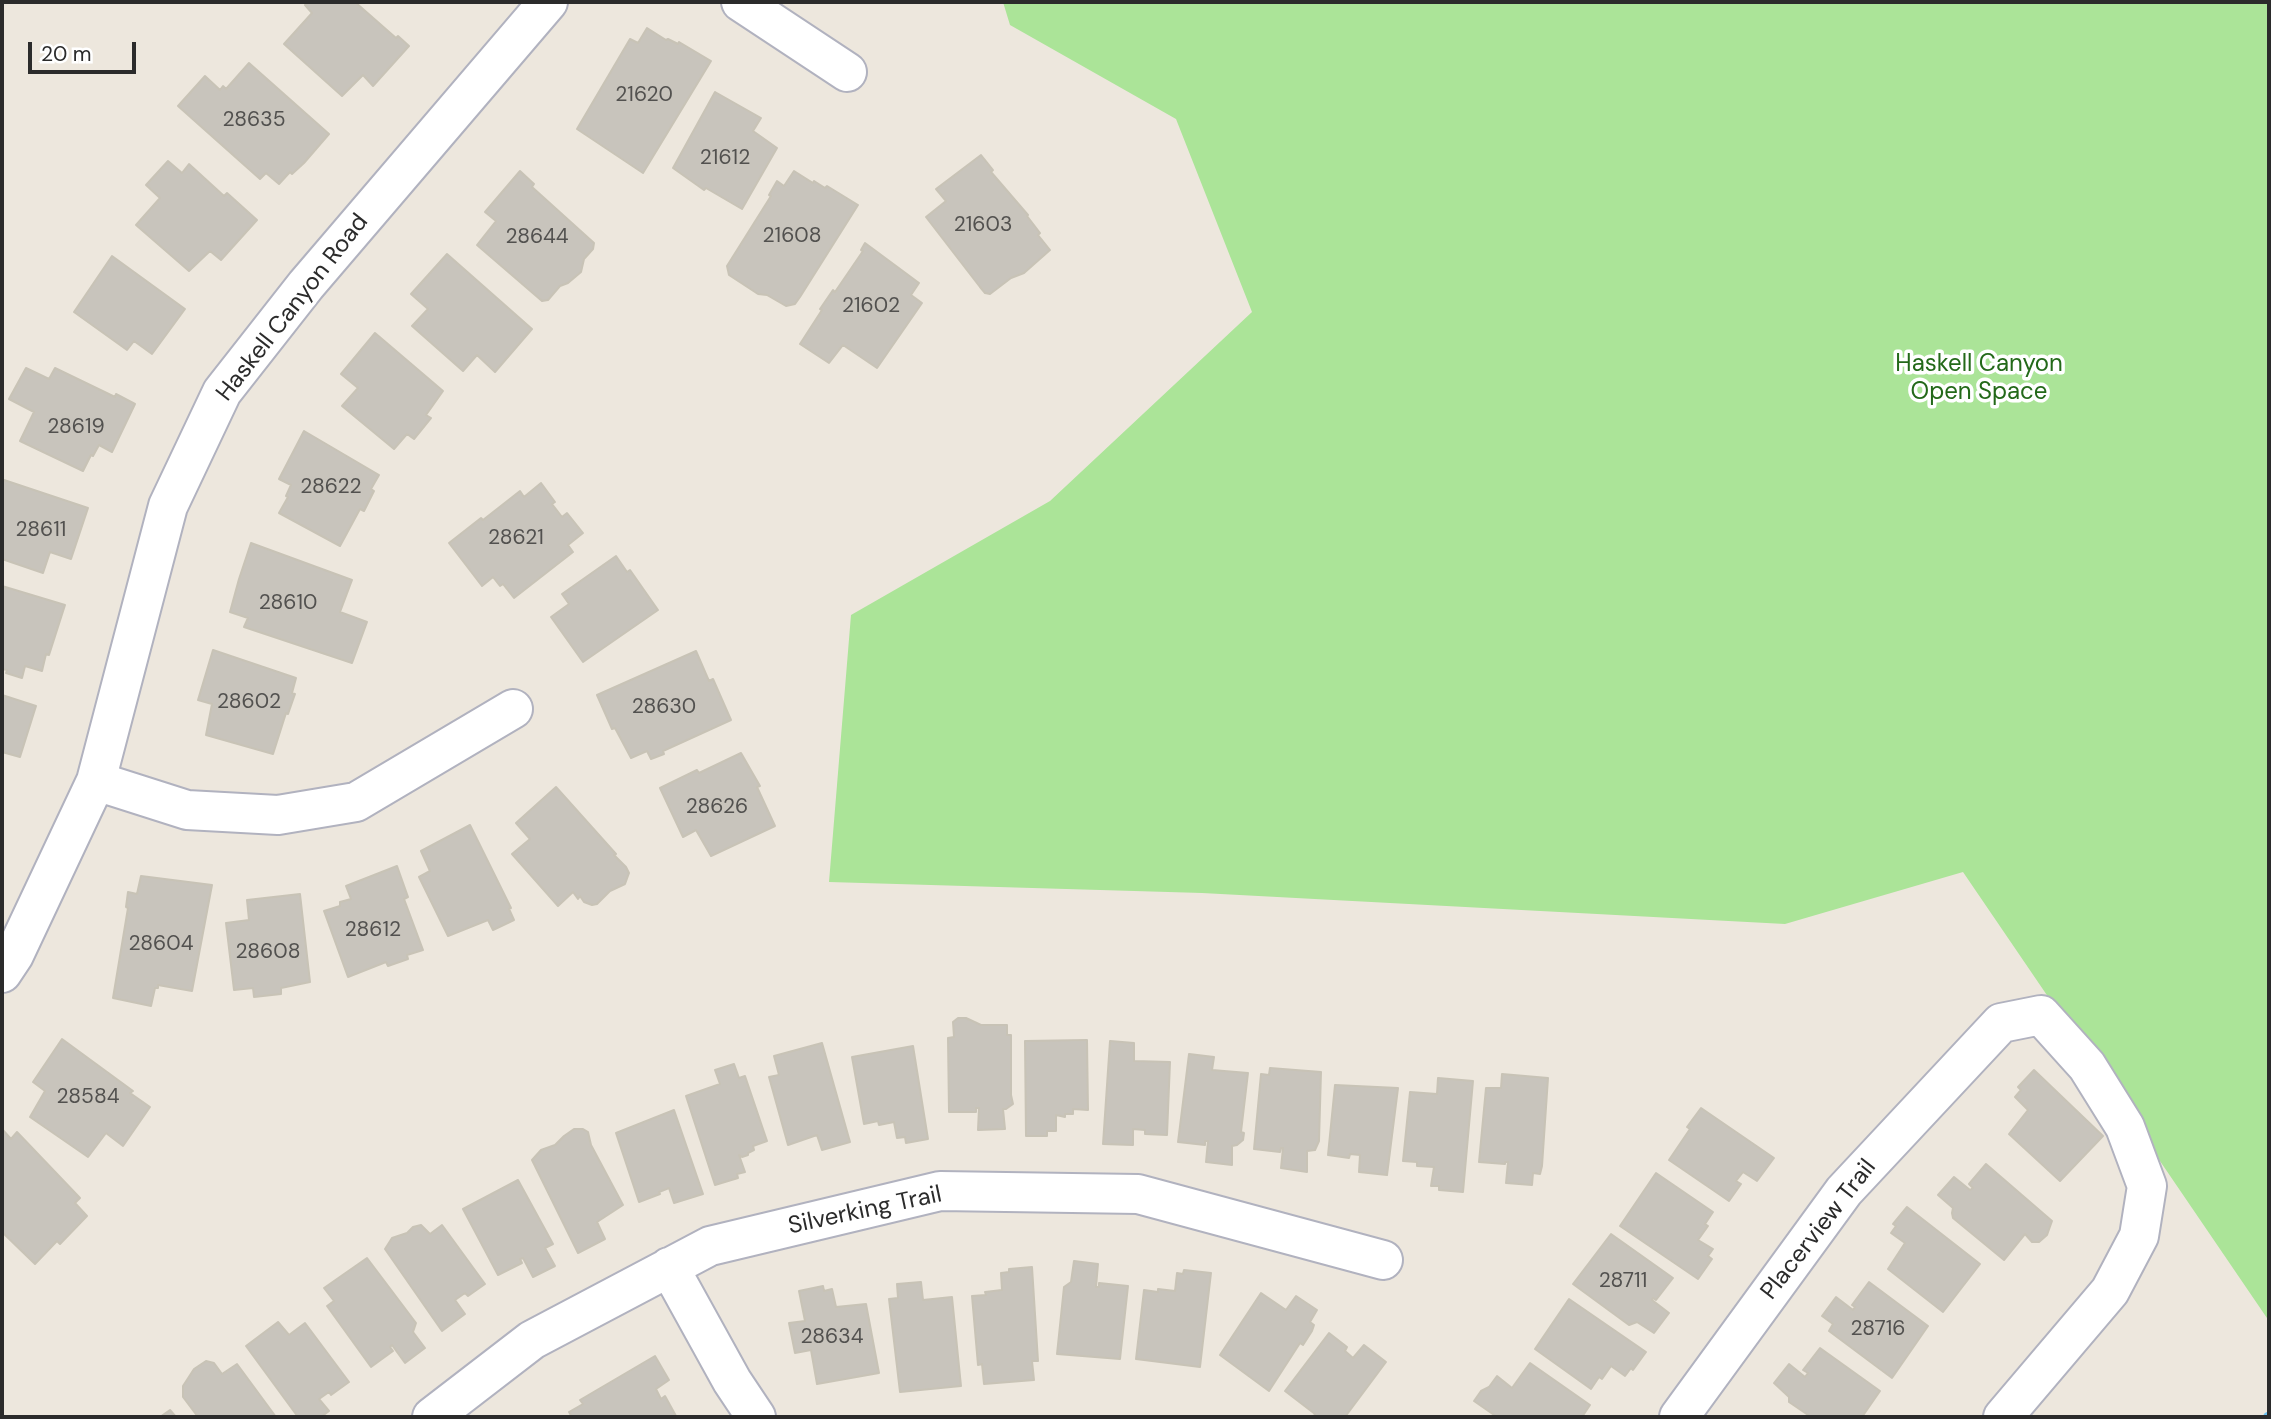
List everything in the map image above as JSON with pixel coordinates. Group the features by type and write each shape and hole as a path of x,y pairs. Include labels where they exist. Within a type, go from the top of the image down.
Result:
{"street":[{"name":"Haskell Canyon Road","path":"2,973 14,955 96,781 168,506 222,392 306,285 548,2"},
{"path":"741,2 848,72"},
{"path":"96,781 187,810 278,815 356,802 513,709"},
{"name":"Placerview Trail","path":"1679,1417 1844,1191 2001,1023 2041,1016 2087,1066 2125,1126 2147,1186 2139,1236 2110,1292 2053,1358"},
{"name":"Silverking Trail","path":"432,1417 532,1340 710,1246 940,1191 1138,1194 1383,1260"},
{"path":"668,1267 755,1417"},
{"path":"2003,1417 2053,1358"},
{"path":"2028,1417 2043,1394 2053,1358"}],"green space":[{"name":"Haskell Canyon Open Space","path":"1003,2 2269,2 2269,1321 1963,872 1785,924 1202,893 829,882 851,615 1050,501 1252,312 1176,119 1010,25"}],"building":[{"path":"308,2 355,2 409,46 373,86 363,75 342,96 284,44 312,13 305,5"},
{"path":"647,28 666,40 678,44 679,42 711,61 643,173 577,129 630,39 638,43"},
{"path":"249,63 329,134 304,163 292,174 290,172 279,184 266,173 260,179 178,106 205,76 220,90 223,86 226,89"},
{"path":"715,92 761,118 753,131 777,148 742,209 706,188 704,190 673,168"},
{"path":"981,155 993,170 991,172 1028,215 1040,233 1038,235 1050,250 1024,273 1011,278 990,294 980,287 926,217 946,201 936,189"},
{"path":"168,161 182,173 189,164 224,196 227,193 257,220 221,260 210,251 189,271 136,225 160,198 146,185"},
{"path":"520,171 534,184 532,187 594,243 593,249 584,259 581,272 560,286 548,300 542,301 477,245 496,221 485,212"},
{"path":"794,171 813,183 814,181 825,188 827,186 858,205 800,297 795,304 786,306 767,295 758,294 729,275 727,266 771,196 769,195 777,181 784,186"},
{"path":"865,243 919,283 911,295 922,303 877,368 843,345 829,363 800,344 822,310 820,309 863,251 861,250"},
{"path":"447,254 532,329 495,372 477,355 463,371 412,326 428,309 411,294"},
{"path":"112,256 185,309 152,354 134,341 127,350 74,312"},
{"path":"375,333 443,391 426,415 431,418 414,439 407,434 394,449 342,406 358,388 341,374"},
{"path":"26,368 49,379 55,368 135,404 112,452 99,445 83,471 20,441 34,412 9,399"},
{"path":"304,431 379,475 364,511 360,509 340,546 279,513 291,485 279,479"},
{"path":"4,480 88,508 71,559 50,552 43,573 2,559"},
{"path":"541,483 562,517 567,513 583,533 568,545 573,552 514,598 503,584 500,586 493,577 482,586 449,543 520,491 524,497"},
{"path":"251,543 352,580 340,612 367,622 352,663 244,627 248,618 230,612"},
{"path":"616,556 627,572 630,570 658,610 583,662 551,617 569,604 562,594"},
{"path":"2,586 65,605 42,671 25,666 22,678 2,669"},
{"path":"213,650 296,678 292,693 295,694 273,754 206,735 212,704 198,700"},
{"path":"696,651 709,681 713,679 731,720 651,759 647,751 631,758 615,728 612,729 597,695"},
{"path":"2,695 36,706 20,757 2,752"},
{"path":"741,753 760,786 757,787 775,826 711,856 696,830 683,837 660,788"},
{"path":"556,787 616,854 614,855 629,873 625,884 610,891 597,904 584,902 580,896 578,899 573,892 558,906 512,854 530,839 516,823"},
{"path":"470,825 511,908 509,909 514,920 493,930 488,920 448,936 419,877 430,871 421,851"},
{"path":"397,866 408,897 404,899 423,950 407,955 408,959 388,966 386,962 348,977 324,911 351,899 346,886"},
{"path":"141,876 212,885 192,991 158,985 151,1006 113,998 128,908 128,892 137,894"},
{"path":"300,894 310,982 281,988 281,994 254,997 253,988 234,990 226,923 249,920 247,900"},
{"path":"958,1018 966,1018 981,1025 1007,1025 1007,1035 1011,1035 1013,1104 1003,1109 1005,1129 978,1130 979,1108 976,1108 976,1112 949,1112 948,1038 954,1037 953,1022"},
{"path":"62,1039 133,1091 130,1093 150,1107 123,1146 106,1133 88,1157 30,1117 45,1091 33,1082"},
{"path":"1087,1040 1088,1110 1073,1109 1073,1114 1065,1114 1065,1117 1056,1115 1056,1131 1047,1131 1047,1136 1026,1136 1025,1041"},
{"path":"1110,1041 1134,1043 1134,1061 1170,1062 1167,1135 1145,1134 1145,1130 1133,1129 1133,1145 1103,1144"},
{"path":"822,1043 850,1142 822,1150 817,1135 788,1145 769,1077 779,1075 774,1056"},
{"path":"913,1046 928,1139 906,1143 905,1137 897,1138 894,1122 864,1124 852,1057"},
{"path":"1189,1054 1214,1057 1212,1070 1248,1073 1241,1132 1244,1133 1243,1140 1232,1146 1232,1165 1206,1162 1208,1141 1205,1141 1205,1145 1178,1142"},
{"path":"734,1064 739,1078 745,1076 767,1141 753,1146 754,1150 748,1155 739,1155 745,1172 737,1174 738,1178 715,1185 686,1096 720,1084 715,1070"},
{"path":"1270,1068 1321,1072 1319,1141 1315,1150 1307,1151 1307,1172 1281,1168 1283,1148 1280,1152 1254,1149 1261,1074 1269,1075"},
{"path":"2034,1070 2103,1136 2060,1181 2009,1134 2028,1110 2015,1097 2021,1090 2018,1087"},
{"path":"1502,1074 1548,1078 1542,1166 1540,1174 1533,1173 1532,1185 1506,1183 1508,1162 1479,1162 1486,1088 1501,1088"},
{"path":"1438,1078 1473,1081 1463,1192 1439,1190 1439,1186 1431,1186 1434,1167 1417,1166 1417,1162 1403,1161 1410,1092 1437,1094"},
{"path":"1335,1085 1398,1088 1387,1175 1359,1172 1360,1155 1350,1154 1349,1158 1328,1155"},
{"path":"1701,1108 1774,1158 1757,1181 1743,1172 1736,1181 1741,1184 1729,1201 1669,1160"},
{"path":"674,1110 703,1194 674,1203 669,1188 639,1202 616,1133"},
{"path":"2,1129 11,1139 17,1132 80,1198 75,1203 87,1216 60,1244 57,1241 35,1264 2,1232"},
{"path":"574,1129 588,1132 591,1145 623,1205 597,1222 605,1239 578,1253 532,1160 541,1150 555,1145"},
{"path":"1986,1164 2052,1221 2047,1235 2039,1242 2032,1242 2025,1234 2004,1260 1953,1218 1953,1208 1938,1195 1954,1177 1970,1190 1973,1188 1969,1184"},
{"path":"1656,1173 1713,1212 1705,1224 1708,1226 1698,1240 1713,1249 1708,1256 1712,1259 1698,1279 1620,1226"},
{"path":"518,1180 553,1244 545,1248 555,1266 533,1277 523,1258 520,1259 522,1263 498,1275 463,1209"},
{"path":"1907,1207 1980,1264 1943,1312 1888,1269 1905,1243 1891,1233 1896,1226 1893,1224"},
{"path":"421,1225 430,1234 442,1225 485,1284 468,1296 465,1293 455,1300 465,1314 442,1331 385,1249 392,1238"},
{"path":"1611,1234 1673,1278 1656,1300 1652,1300 1669,1313 1654,1333 1637,1322 1629,1325 1573,1284"},
{"path":"367,1258 416,1323 413,1332 425,1348 405,1363 392,1345 390,1347 393,1351 371,1367 327,1306 334,1301 324,1288"},
{"path":"1074,1261 1098,1264 1096,1287 1099,1287 1099,1283 1128,1286 1120,1359 1057,1354 1064,1287 1071,1282"},
{"path":"1032,1267 1038,1361 1032,1361 1034,1380 984,1384 982,1364 978,1365 972,1296 1002,1290 1001,1273 1009,1272 1009,1269"},
{"path":"1184,1270 1211,1273 1200,1367 1136,1359 1144,1290 1175,1291 1177,1273 1183,1274"},
{"path":"921,1282 923,1300 952,1297 961,1386 900,1392 889,1299 898,1298 897,1284"},
{"path":"1869,1282 1928,1326 1892,1378 1829,1331 1833,1324 1822,1316 1836,1297 1853,1310 1855,1307 1852,1305"},
{"path":"823,1286 824,1291 832,1289 836,1307 866,1304 879,1373 817,1384 811,1350 795,1353 789,1323 805,1321 799,1291"},
{"path":"1261,1293 1286,1310 1296,1296 1317,1310 1310,1322 1314,1325 1312,1331 1303,1345 1300,1343 1269,1391 1220,1355"},
{"path":"1569,1299 1646,1352 1633,1370 1631,1368 1625,1376 1611,1366 1591,1389 1535,1349"},
{"path":"278,1322 289,1335 305,1323 349,1382 331,1395 329,1392 319,1399 329,1411 321,1417 298,1417 246,1346"},
{"path":"1329,1333 1347,1347 1345,1351 1353,1358 1364,1345 1386,1362 1345,1417 1313,1417 1315,1414 1285,1391"},
{"path":"1820,1348 1880,1391 1862,1417 1811,1417 1789,1402 1789,1397 1774,1383 1789,1364 1805,1377 1808,1373 1803,1370"},
{"path":"655,1356 669,1380 656,1389 661,1399 665,1396 676,1416 572,1417 569,1412 583,1404 580,1400"},
{"path":"206,1361 214,1363 222,1374 237,1364 276,1417 198,1417 183,1397 183,1386 194,1369"},
{"path":"1530,1363 1590,1405 1582,1417 1497,1417 1474,1401 1497,1376 1512,1388"},
{"path":"170,1410 176,1417 160,1417"}]}
